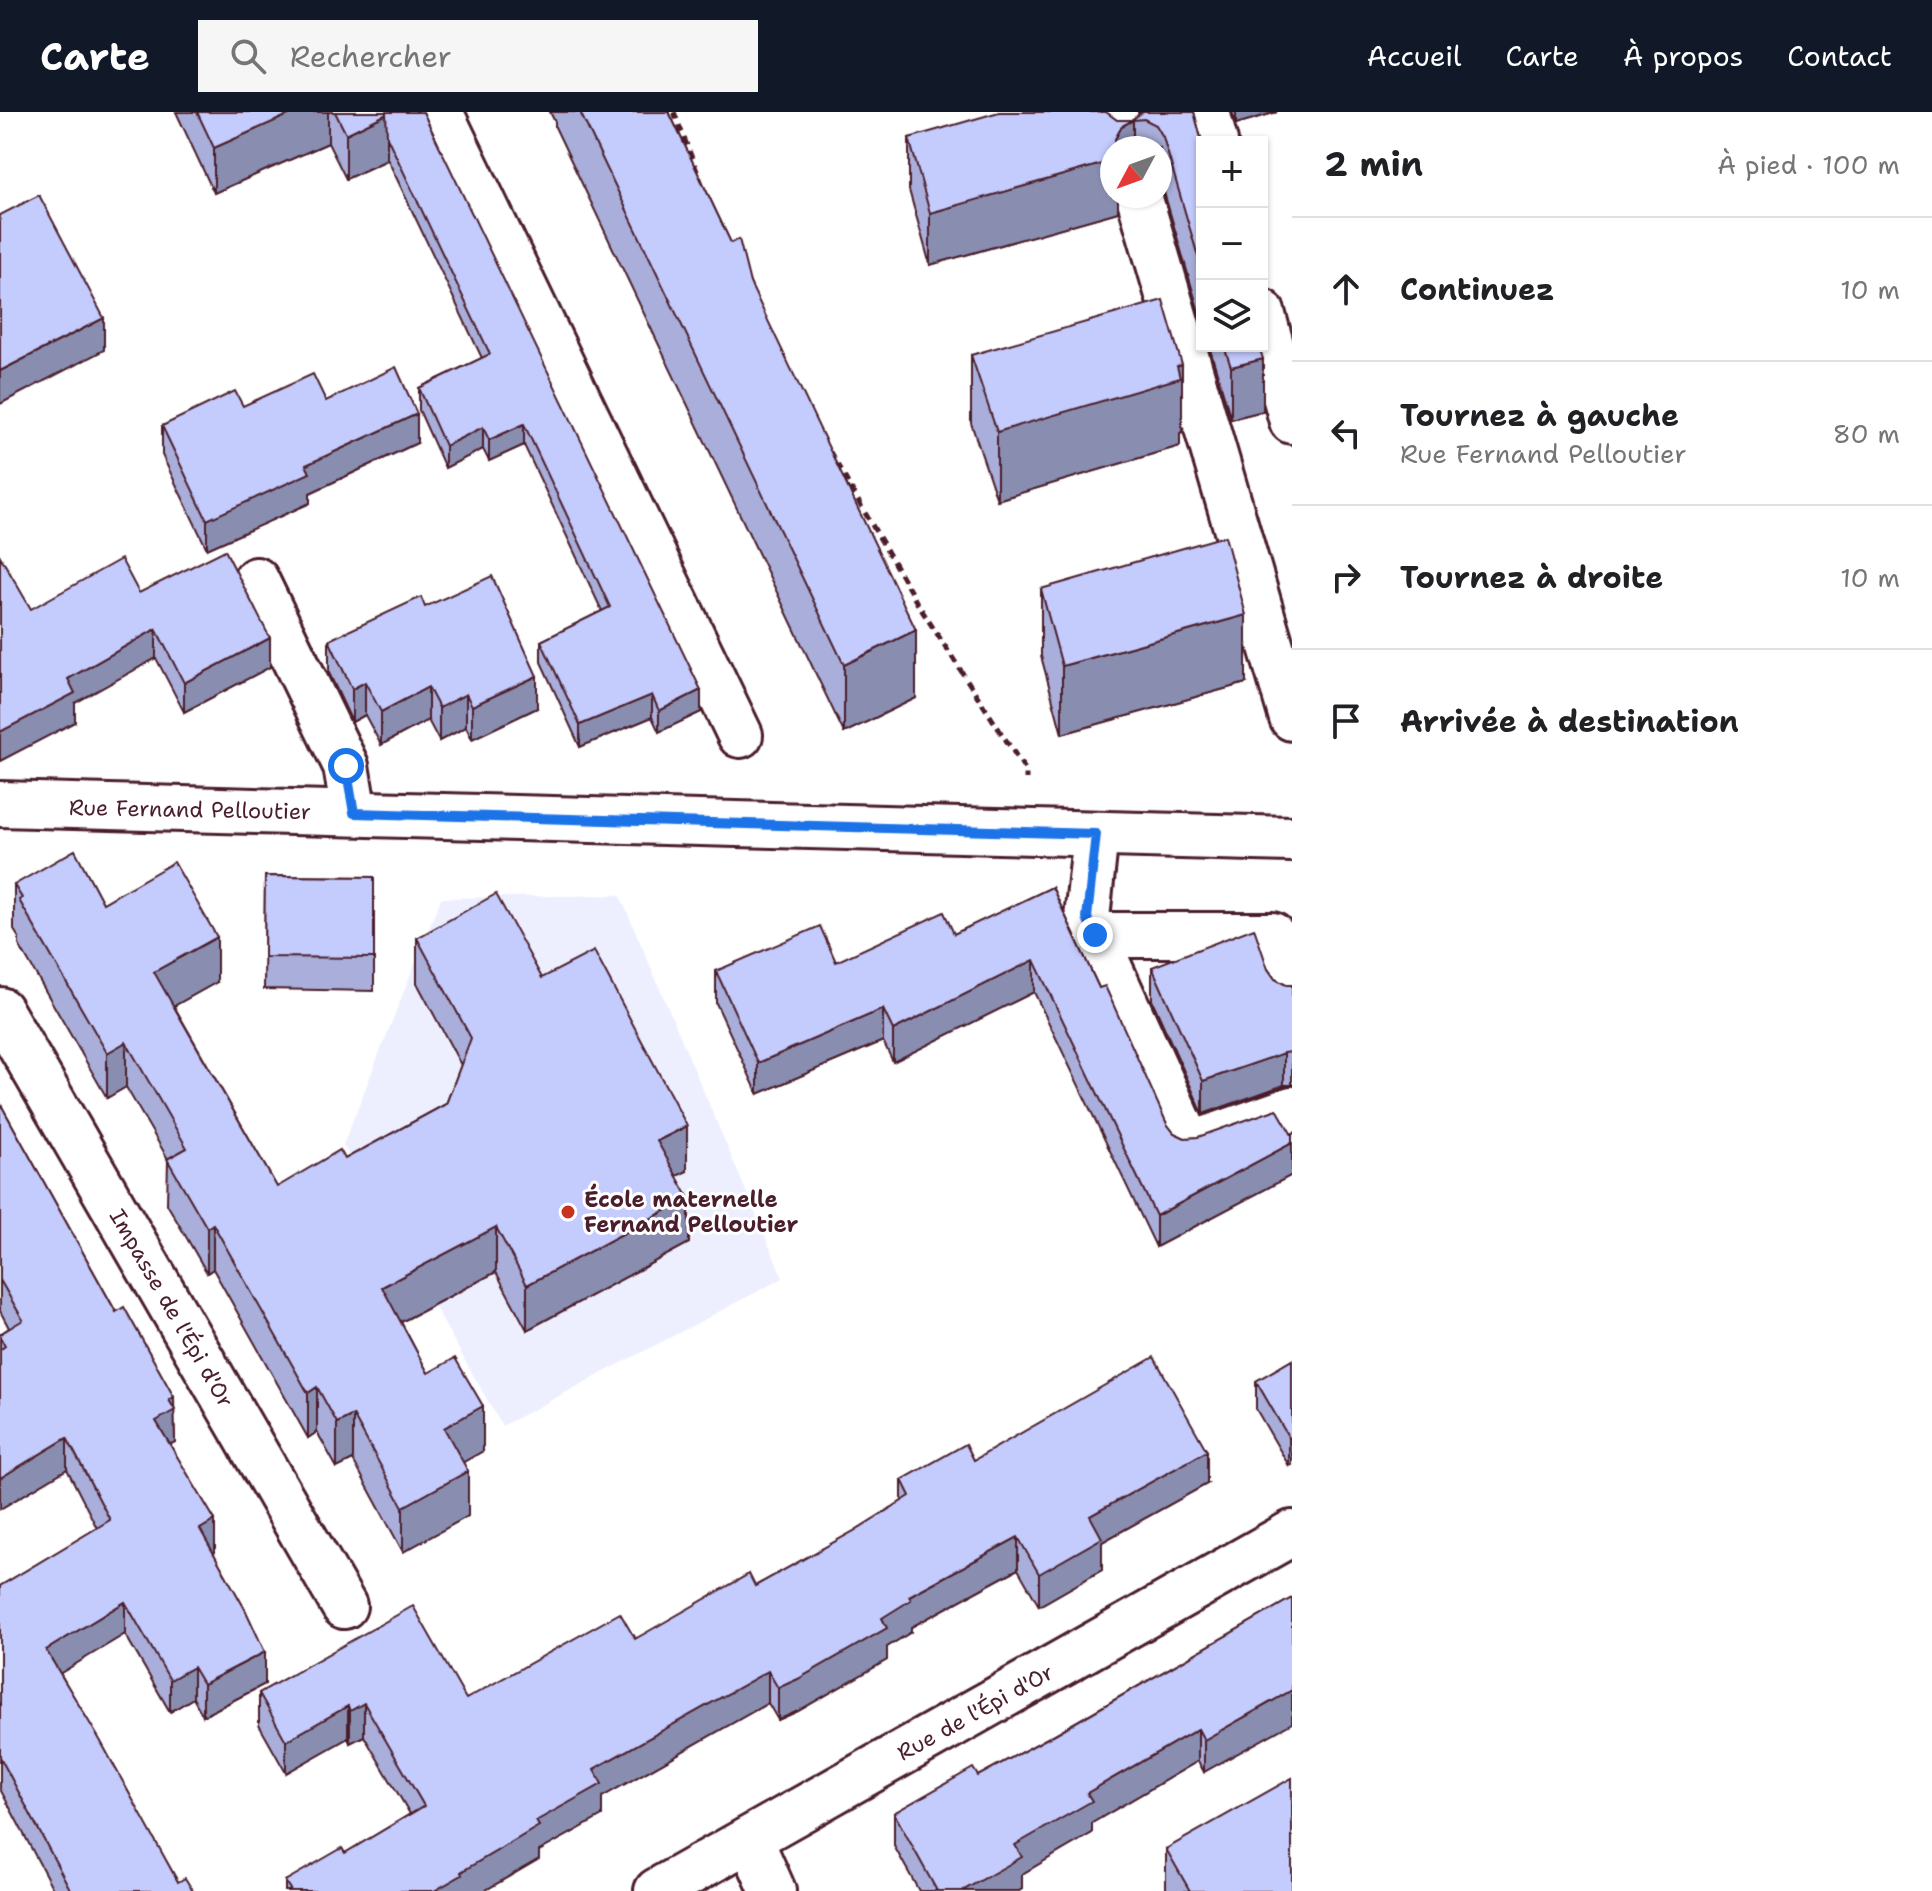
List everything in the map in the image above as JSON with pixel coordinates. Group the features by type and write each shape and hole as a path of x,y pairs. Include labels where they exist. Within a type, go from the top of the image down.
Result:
{"street":[{"path":"440,112 740,735"},
{"path":"1114,112 1121,136"},
{"path":"1207,112 1213,136"},
{"path":"1143,208 1292,718"},
{"path":"1268,334 1292,421"},
{"path":"256,580 346,766 354,813"},
{"name":"Rue Fernand Pelloutier","path":"0,804 1292,839"},
{"path":"1096,834 1087,918 1190,1145 1292,1109"},
{"path":"1095,935 1272,935 1292,994"},
{"name":"Impasse de l'Épi d'Or","path":"0,1010 344,1606"},
{"name":"Rue de l'Épi d'Or","path":"657,1891 1292,1533"},
{"path":"750,1839 773,1891"}],"path":[{"path":"674,112 707,198"},
{"path":"823,439 917,603 1026,771"}],"shaded area":[{"name":"École maternelle Fernand Pelloutier","path":"620,895 783,1278 502,1426 343,1145 441,898"}],"building":[{"path":"197,112 295,112 214,148"},
{"path":"335,112 386,112 387,114 346,134"},
{"path":"386,112 423,112 701,690 659,711 652,695 580,725 541,641 610,607 524,424 489,440 483,427 445,446 419,388 490,354 387,137"},
{"path":"580,112 669,112 731,243 739,239 750,283 916,630 844,665"},
{"path":"999,112 1106,112 1117,120 1131,120 1143,112 1194,112 1200,136 1196,136 1196,250 1172,168 1172,136 1162,136 1156,125 1144,119 1122,126 1117,136 1100,136 1100,164 930,213 909,138"},
{"path":"39,195 104,318 0,371 0,215"},
{"path":"1163,300 1182,365 1177,366 1180,378 997,432 971,355"},
{"path":"1226,352 1261,352 1263,359 1231,367"},
{"path":"396,367 417,414 306,465 310,473 207,520 162,426 235,391 243,406 313,374 326,401"},
{"path":"1225,536 1246,615 1062,666 1041,589"},
{"path":"225,550 270,638 184,683 156,629 68,679 75,693 0,732 0,556 31,609 121,559 139,593"},
{"path":"492,576 537,676 472,706 466,694 439,708 428,687 381,712 365,682 352,689 329,640 421,597 425,607"},
{"path":"75,850 103,903 174,862 217,937 154,972 277,1187 340,1150 345,1159 446,1104 471,1038 417,938 496,894 542,978 594,951 687,1126 657,1141 689,1198 527,1285 496,1227 382,1287 428,1373 455,1358 483,1406 444,1428 468,1471 403,1507 353,1415 337,1423 317,1387 308,1393 213,1224 207,1228 167,1159 187,1148 126,1042 107,1053 19,900 22,898 14,885"},
{"path":"265,876 374,877 374,958 264,957"},
{"path":"1052,887 1099,988 1105,986 1167,1124 1174,1133 1185,1138 1198,1137 1277,1109 1292,1135 1292,1143 1156,1216 1034,960 893,1030 883,1009 758,1063 716,971 820,926 836,962 944,912 954,934"},
{"path":"1254,928 1268,969 1275,979 1292,985 1292,1052 1203,1081 1152,967"},
{"path":"0,1103 116,1312 124,1307 174,1397 169,1400 175,1410 156,1421 215,1520 200,1529 245,1609 265,1652 203,1684 193,1667 170,1680 125,1602 46,1650 100,1740 178,1882 185,1878 193,1891 71,1891 0,1757 0,1586 110,1520 67,1438 0,1478 0,1350 5,1346 0,1334 23,1320 0,1280"},
{"path":"1154,1357 1207,1451 1090,1516 1102,1538 1039,1574 1018,1537 909,1596 911,1600 882,1618 887,1628 798,1679 778,1688 768,1671 594,1769 602,1784 536,1821 539,1826 434,1891 291,1891 285,1881 342,1848 345,1853 424,1806 364,1703 350,1711 348,1706 286,1741 259,1693 413,1606 466,1699 620,1613 635,1639 749,1574 755,1586 854,1531 910,1496 902,1480 966,1444 974,1460"},
{"path":"1292,1360 1292,1437 1289,1438 1256,1381"},
{"path":"1292,1598 1292,1690 1204,1740 1198,1729 1087,1793 1092,1801 1015,1845 1022,1857 962,1891 937,1891 894,1813 973,1768 978,1776"},
{"path":"1292,1778 1292,1891 1190,1891 1166,1849"}],"place":[{"name":"École maternelle Fernand Pelloutier","path":"568,1212"}],"route":[{"path":"346,766 354,813 1096,834 1087,918 1095,935"}]}
